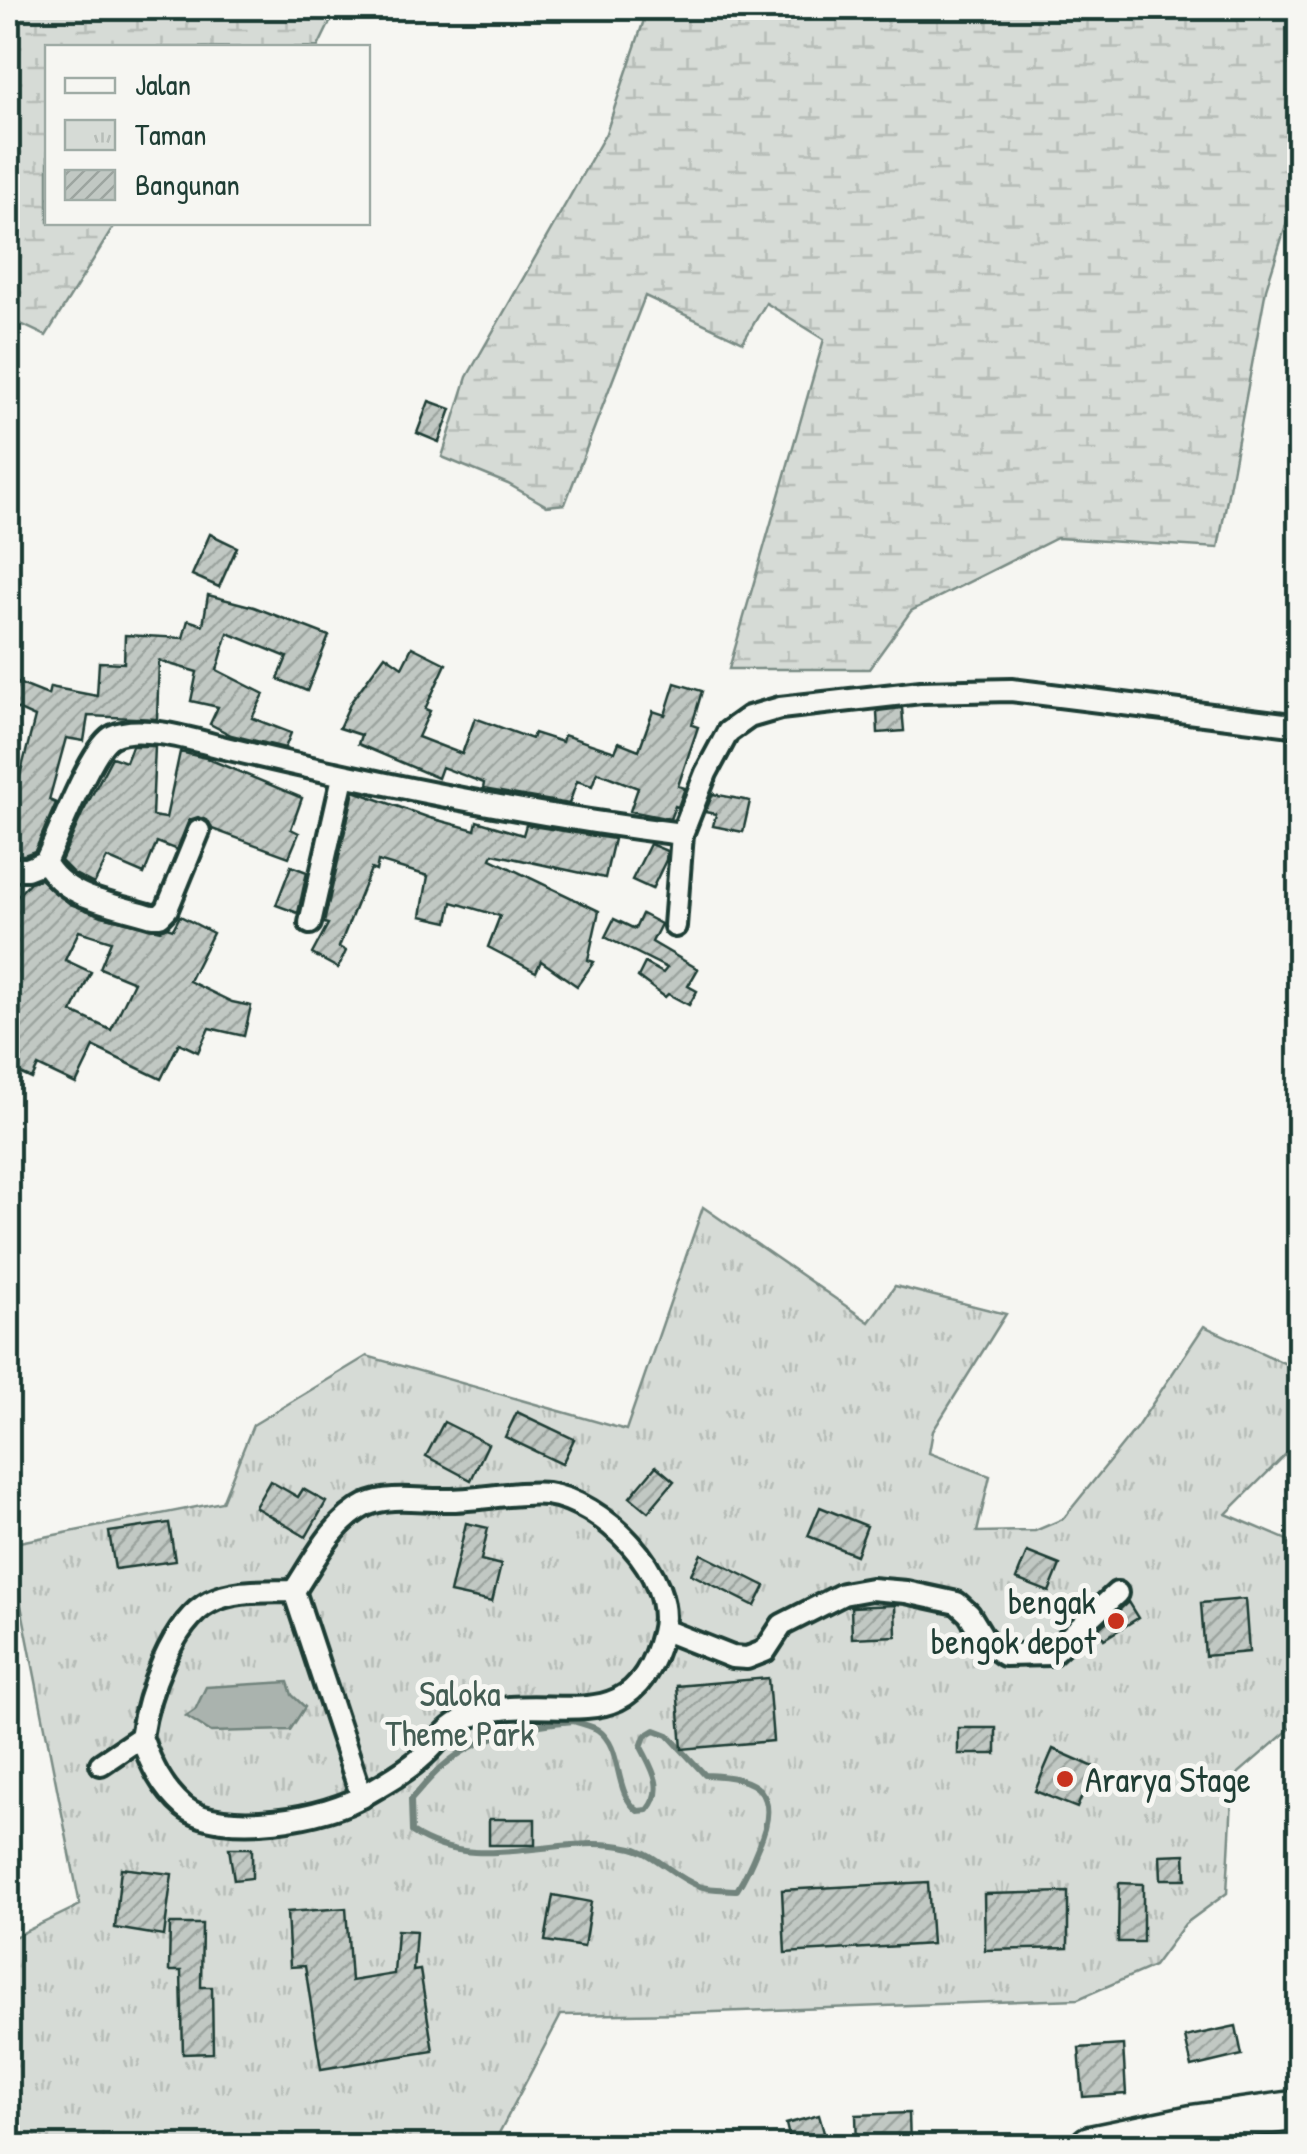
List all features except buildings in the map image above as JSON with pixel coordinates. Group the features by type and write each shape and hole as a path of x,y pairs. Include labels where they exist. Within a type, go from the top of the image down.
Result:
{"highway":[{"path":"1090,2146 1192,2125 1300,2110"}],"street":[{"path":"675,926 682,834 706,773 728,732 748,717 780,708 921,692 1010,690 1300,726"},
{"path":"8,869 27,870 44,862 94,755 113,736 131,732 173,736 343,777 615,826 682,834"},
{"path":"310,923 343,777"},
{"path":"44,862 53,877 72,891 160,916 167,910 199,830"},
{"path":"546,1494 572,1502 618,1528 654,1579 664,1630 636,1690 618,1701 590,1708 532,1707 466,1718 442,1734 423,1756 362,1797 307,1815 224,1822 187,1809 157,1777 141,1737 146,1702 167,1656 192,1615 210,1602 236,1593 294,1591 350,1514 369,1504 386,1498 485,1500 546,1494"},
{"path":"664,1630 732,1657 747,1658 764,1651 782,1625 843,1594 870,1589 956,1603 969,1614 986,1642 1004,1655 1041,1657 1051,1654 1117,1594"},
{"path":"294,1591 362,1797"},
{"path":"101,1764 141,1737"}],"green space":[{"path":"8,8 337,8 319,45 45,45 45,225 115,225 46,336 8,318"},
{"path":"648,8 1299,8 1299,183 1266,289 1218,548 1057,538 911,611 869,669 729,669 824,339 766,303 743,342 645,296 565,504 547,506 508,484 442,457 467,377 606,133"},
{"name":"Saloka Theme Park","path":"703,1207 869,1322 895,1286 1006,1314 933,1431 929,1453 990,1476 977,1532 1035,1531 1063,1519 1137,1427 1204,1326 1299,1370 1299,1441 1226,1514 1299,1545 1299,1721 1233,1778 1227,1893 1185,1924 1154,1966 1078,1999 561,2015 497,2137 497,2146 8,2146 8,1940 80,1905 9,1544 222,1502 253,1425 367,1356 626,1430"}],"shaded area":[{"path":"288,1682 292,1695 305,1707 290,1730 211,1732 186,1716 195,1710 206,1687"}],"waterway":[{"path":"574,1721 596,1729 606,1738 624,1792 638,1811 648,1810 656,1794 655,1779 641,1747 645,1736 655,1730 668,1735 705,1775 739,1779 761,1791 766,1801 765,1828 737,1890 699,1886 632,1848 604,1844 465,1851 438,1845 412,1832 411,1800 457,1756 505,1733 574,1721"}],"place":[{"name":"bengak bengok depot","path":"1116,1621"},
{"name":"Ararya Stage","path":"1065,1779"}]}
